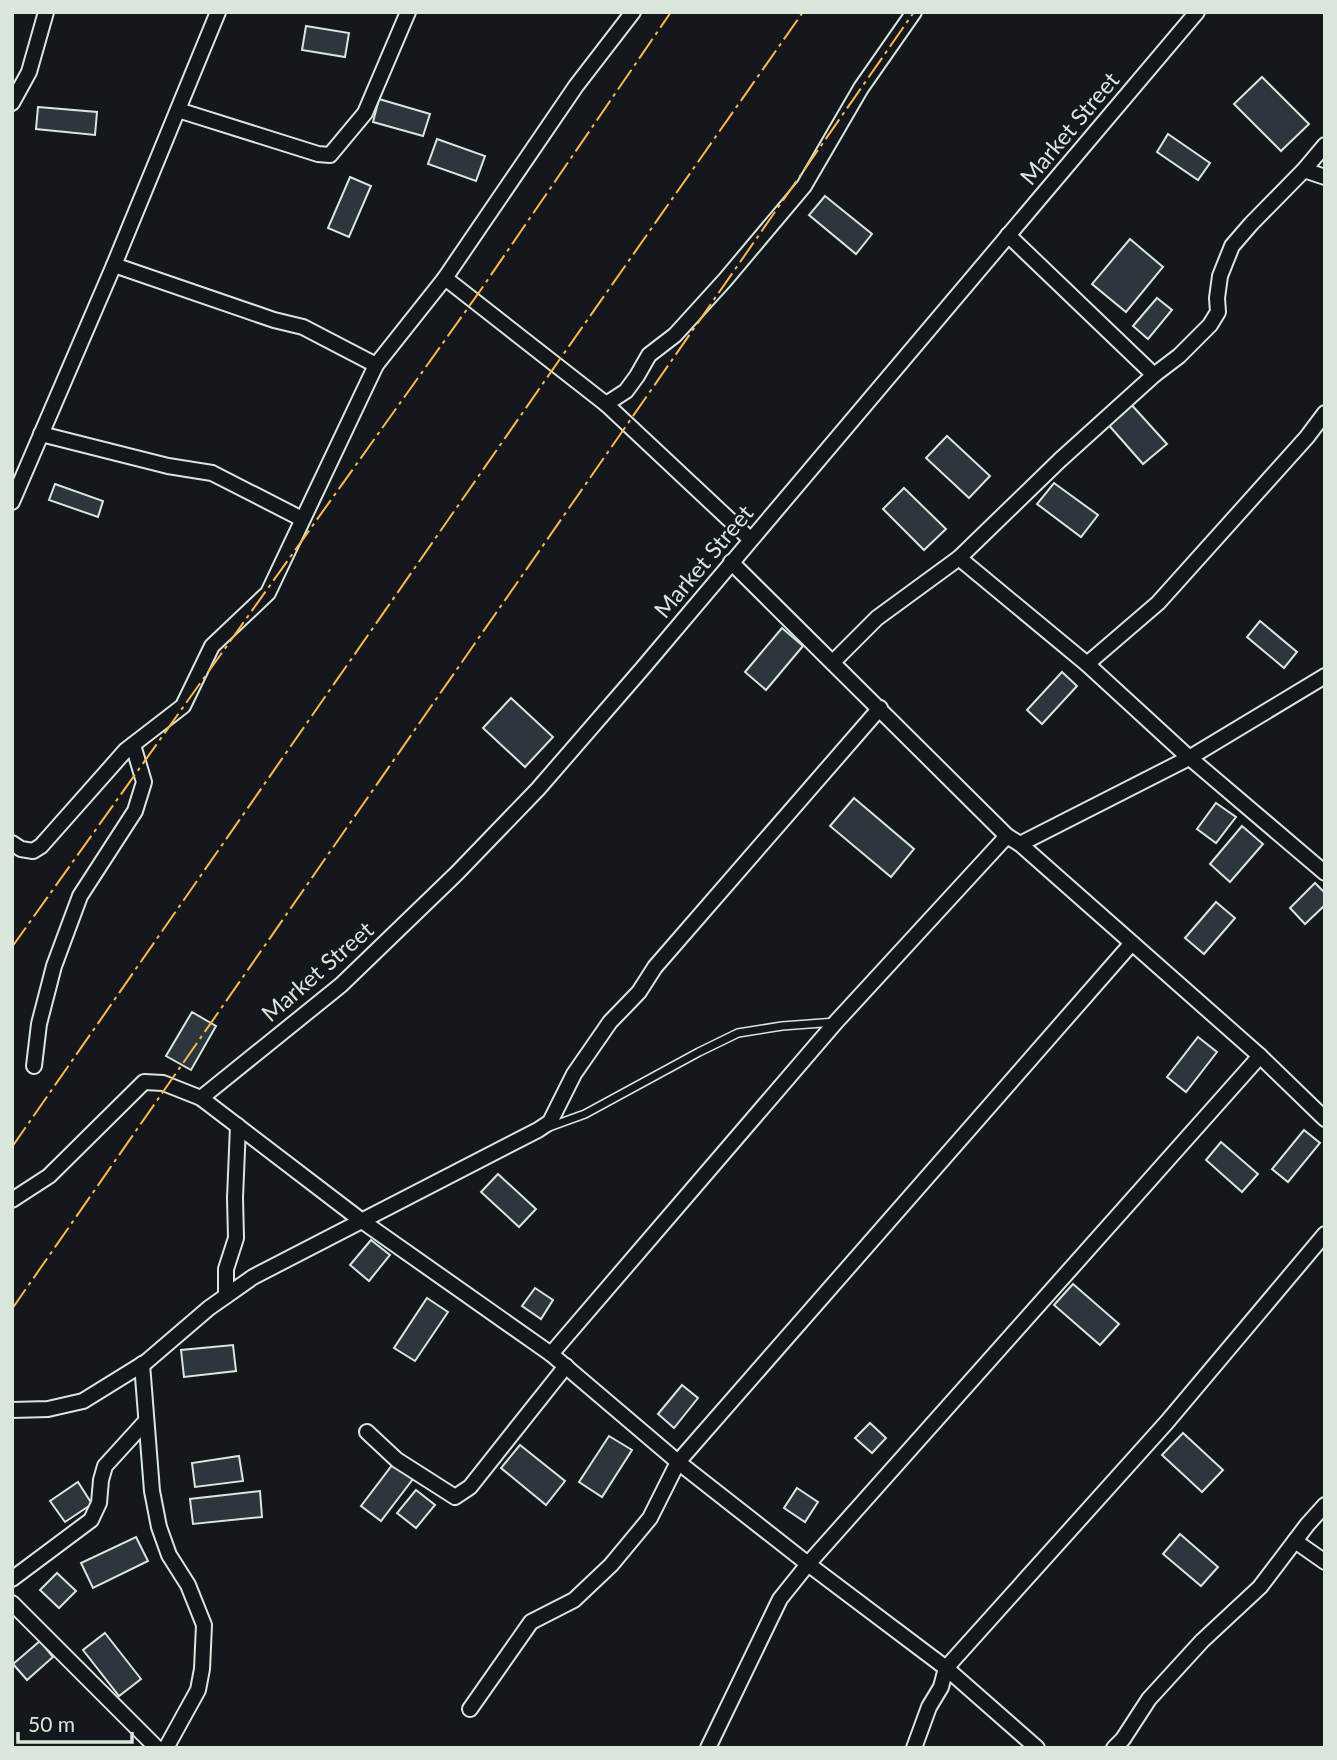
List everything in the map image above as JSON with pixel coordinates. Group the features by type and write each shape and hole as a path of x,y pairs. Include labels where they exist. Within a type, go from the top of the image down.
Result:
{"street":[{"path":"12,103 30,72 46,12"},
{"path":"12,502 114,265 218,12"},
{"path":"178,110 318,154 330,155 365,113 408,12"},
{"path":"12,843 20,849 33,851 41,846 126,750 183,706 212,646 268,593 376,365 445,278 576,86 633,12"},
{"path":"606,404 626,391 649,355 676,335 804,186 861,88 914,12"},
{"name":"Market Street","path":"201,1098 341,985 457,873 538,789 1197,12"},
{"path":"833,662 877,618 959,558 1060,460 1154,375 1179,356 1210,325 1218,312 1220,276 1232,246 1325,145"},
{"path":"1304,170 1325,177"},
{"path":"1009,235 1154,375"},
{"path":"114,265 274,320 303,327 376,365"},
{"path":"445,278 606,404 750,540"},
{"path":"1087,664 1158,603 1307,437 1325,413"},
{"path":"41,434 168,466 212,473 302,519"},
{"path":"959,558 1087,664 1189,758 1325,873"},
{"path":"731,562 1014,840 1260,1056 1325,1119"},
{"path":"551,1354 836,1022 1014,840 1189,758 1325,676"},
{"path":"12,1410 48,1409 83,1401 142,1364 209,1308 253,1278 550,1122 574,1074 610,1022 639,992 655,967 880,708"},
{"path":"34,1066 39,1024 54,966 80,896 135,811 144,782 133,745"},
{"path":"470,1709 531,1622 574,1600 611,1565 650,1518 678,1462 1132,943"},
{"path":"708,1748 780,1599 808,1564 1260,1056"},
{"path":"12,1200 49,1176 144,1082 163,1083 201,1098 362,1221 551,1354 678,1462 946,1668 1037,1748"},
{"path":"226,1296 226,1269 236,1238 238,1126"},
{"path":"914,1748 929,1707 941,1687 946,1668 1167,1422 1325,1234"},
{"path":"142,1364 152,1491 159,1527 169,1555 188,1586 204,1625 198,1690 166,1748"},
{"path":"368,1433 397,1460 455,1497 470,1487 483,1472 566,1366"},
{"path":"12,1579 91,1520 99,1503 101,1480 106,1466 146,1422"},
{"path":"1114,1748 1149,1699 1202,1641 1260,1587 1325,1505"},
{"path":"1295,1541 1325,1562"},
{"path":"12,1603 157,1748"}],"lane":[{"path":"538,1130 585,1114 737,1033 836,1022"}],"building":[{"path":"306,26 349,33 345,57 302,50"},
{"path":"1262,77 1309,124 1281,151 1234,104"},
{"path":"379,99 430,114 423,136 373,122"},
{"path":"38,107 97,112 95,135 36,129"},
{"path":"1168,134 1210,163 1198,180 1157,152"},
{"path":"437,139 485,156 476,181 428,164"},
{"path":"350,177 371,186 349,237 328,228"},
{"path":"825,196 872,234 856,254 809,215"},
{"path":"1130,239 1163,267 1126,312 1092,284"},
{"path":"1157,298 1172,310 1148,339 1133,326"},
{"path":"1129,402 1167,444 1143,464 1106,422"},
{"path":"947,436 990,476 969,498 926,458"},
{"path":"1054,483 1098,515 1081,537 1037,504"},
{"path":"55,484 103,501 98,517 49,500"},
{"path":"904,488 946,529 924,550 883,509"},
{"path":"1260,621 1297,652 1284,668 1247,637"},
{"path":"782,628 803,646 766,690 745,672"},
{"path":"1062,672 1077,686 1042,724 1027,710"},
{"path":"511,698 553,737 525,767 483,728"},
{"path":"854,798 914,849 891,877 830,826"},
{"path":"1216,803 1236,817 1216,843 1197,829"},
{"path":"1242,826 1263,844 1230,882 1210,864"},
{"path":"1315,883 1325,893 1325,905 1305,924 1290,908"},
{"path":"1216,902 1235,918 1204,954 1185,938"},
{"path":"192,1012 216,1026 191,1070 166,1056"},
{"path":"1198,1037 1217,1052 1186,1092 1167,1077"},
{"path":"1304,1130 1320,1143 1288,1182 1272,1169"},
{"path":"1221,1142 1258,1174 1242,1192 1206,1160"},
{"path":"498,1174 536,1209 519,1227 481,1192"},
{"path":"371,1240 390,1255 369,1281 350,1265"},
{"path":"1073,1284 1119,1324 1100,1345 1054,1305"},
{"path":"535,1288 553,1300 541,1319 522,1306"},
{"path":"427,1298 448,1312 415,1361 394,1348"},
{"path":"233,1345 236,1371 184,1377 181,1350"},
{"path":"682,1385 698,1398 674,1428 658,1414"},
{"path":"870,1423 886,1438 872,1453 855,1438"},
{"path":"1183,1433 1223,1470 1202,1492 1162,1455"},
{"path":"609,1436 632,1450 602,1497 579,1482"},
{"path":"520,1445 565,1481 546,1505 501,1468"},
{"path":"239,1456 243,1481 195,1487 192,1463"},
{"path":"393,1464 413,1479 381,1521 361,1506"},
{"path":"78,1482 92,1504 65,1522 50,1501"},
{"path":"797,1488 818,1502 805,1522 784,1508"},
{"path":"416,1490 435,1505 416,1528 397,1513"},
{"path":"260,1491 262,1517 193,1524 190,1499"},
{"path":"1180,1534 1218,1567 1201,1586 1163,1554"},
{"path":"136,1537 148,1561 93,1588 81,1563"},
{"path":"57,1573 76,1591 59,1608 40,1590"},
{"path":"105,1633 141,1679 119,1696 83,1650"},
{"path":"40,1641 53,1657 27,1680 13,1664"}],"power":[{"path":"12,947 480,291 671,12"},
{"path":"12,1147 803,12"},
{"path":"12,1309 914,12"}]}
